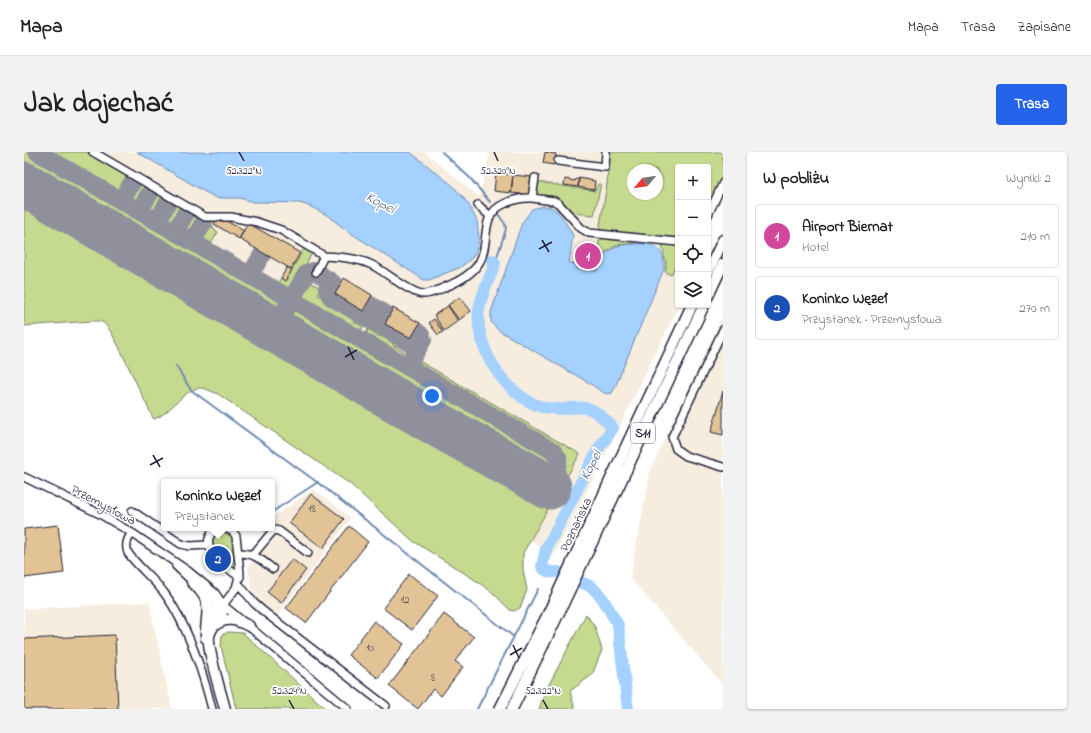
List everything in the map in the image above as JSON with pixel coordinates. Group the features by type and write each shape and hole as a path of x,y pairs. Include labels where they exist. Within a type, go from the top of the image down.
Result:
{"highway":[{"path":"711,266 723,240"},
{"path":"711,290 723,264"},
{"name":"Poznańska","path":"579,559 691,308"},
{"name":"Poznańska","path":"512,709 565,588 703,308"},
{"path":"192,582 206,598 208,606 206,637 225,709"},
{"name":"Poznańska","path":"500,709 565,588"},
{"path":"208,617 214,609 223,605 223,613 211,630 209,637 211,653"},
{"path":"215,625 229,619 236,620 249,626"}],"street":[{"path":"93,152 205,217 231,217 257,222 281,230 324,256 350,258 367,262 415,292 424,294 453,284 465,277 478,265 485,249 490,216 503,205 512,200 521,198 549,200 558,203 581,228 589,233 675,242"},
{"path":"558,161 605,168 606,152"},
{"path":"532,198 535,178"},
{"path":"711,209 723,183"},
{"path":"478,205 490,216"},
{"path":"316,272 324,256"},
{"path":"723,330 672,437 676,449 686,456 723,467"},
{"name":"Przemysłowa","path":"24,477 98,513 132,533 180,564 215,593 223,605"},
{"path":"132,511 161,531"},
{"path":"275,530 279,531 308,553"},
{"path":"162,531 181,544 190,546 208,545"},
{"path":"213,531 210,534 208,545 214,554 239,580 254,603 386,706"},
{"path":"223,605 234,591 239,580 239,553 235,534 231,531"},
{"path":"252,554 274,531"},
{"path":"132,533 126,547 128,553 160,587 175,610 197,661 212,709"},
{"path":"239,553 252,554 273,570"},
{"name":"Przemysłowa","path":"169,558 211,599 223,605 348,709"}],"shaded area":[{"path":"24,152 425,152 479,197 490,152 723,152 723,174 711,200 711,164 675,164 675,308 678,308 616,434 554,555 24,248"},
{"path":"723,315 723,685 630,578 651,469"},
{"path":"314,489 351,518 277,616 256,599 251,587 248,568 271,539 262,532 275,531 276,515"},
{"path":"149,602 172,709 24,709 24,609"}],"green space":[{"path":"24,152 29,152 283,299 284,303 277,315 271,317 24,173"},
{"path":"45,152 86,152 131,178 119,195"},
{"path":"609,152 723,152 723,174 711,200 711,164 675,164 675,239 599,231 607,185"},
{"path":"137,181 149,188 139,205 128,200 127,198"},
{"path":"538,182 595,191 598,184 601,184 594,215 573,213 564,204 557,200 536,195"},
{"path":"154,192 166,199 157,215 154,216 146,211 145,208"},
{"path":"24,195 552,502 523,553 523,569 527,590 520,608 514,611 510,610 492,592 413,541 350,484 218,394 207,389 194,389 183,396 166,412 154,419 119,347 104,323 92,321 24,326"},
{"path":"172,202 184,209 175,225 172,226 164,221 163,218"},
{"path":"190,212 202,219 190,236 181,231 180,228"},
{"path":"207,223 213,226 212,228 218,232 209,247 199,241 198,238"},
{"path":"599,237 637,241 636,243 617,245 599,256"},
{"path":"662,244 675,245 675,266 671,275 665,272 666,265"},
{"path":"304,248 312,253 294,286 291,285 293,287 291,291 287,292 279,287 278,283 281,278 286,281"},
{"path":"305,282 309,282 321,288 318,295 354,316 352,320 363,327 361,331 357,332 299,299 298,295"},
{"path":"295,306 550,454 553,464 549,472 542,474 286,325 284,319 291,307"},
{"path":"368,329 380,337 383,333 409,349 407,351 394,343 393,345 406,353 400,358 366,338"},
{"path":"421,362 580,454 562,485 556,476 567,455 419,369"},
{"path":"226,531 233,536 237,569 222,558 213,547 212,538 216,533"},
{"path":"586,614 595,627 602,650 592,675 570,691 575,709 539,709 545,692"},
{"path":"228,632 243,633 326,709 236,709 221,646 222,635"}],"water":[{"path":"137,152 410,152 452,185 469,205 477,221 479,239 476,252 472,258 461,267 429,280 424,280 346,230 327,215 309,206 300,203 254,202 239,198 217,198"},
{"path":"544,206 556,210 573,235 569,263 577,264 577,269 597,271 599,258 615,247 621,245 652,245 660,251 662,255 664,269 612,393 604,393 498,330 491,322 491,312 522,223 532,209"}],"building":[{"path":"545,152 556,154 554,165 543,163"},
{"path":"496,173 513,175 511,193 494,191"},
{"path":"513,175 532,177 530,195 511,193"},
{"path":"579,178 595,181 594,190 578,187"},
{"path":"565,179 575,181 576,179 579,179 578,187 564,185"},
{"path":"223,219 244,231 239,239 214,224 216,220"},
{"path":"248,223 300,253 291,269 239,239"},
{"path":"578,250 598,251 598,264 577,262"},
{"path":"287,267 292,270 285,281 281,278"},
{"path":"344,278 372,295 363,311 335,294"},
{"path":"460,297 471,311 459,320 448,305"},
{"path":"448,306 458,321 444,331 434,315"},
{"path":"393,308 420,323 411,338 385,324"},
{"path":"434,319 443,332 438,335 429,323"},
{"path":"723,391 723,435 711,432"},
{"path":"311,494 344,519 323,548 289,523"},
{"path":"58,525 64,573 24,578 24,529"},
{"path":"349,526 368,542 306,623 286,608"},
{"path":"292,559 306,570 281,603 267,592"},
{"path":"409,574 438,596 412,630 383,608"},
{"path":"444,614 474,637 455,661 463,667 441,696 433,689 418,709 389,686"},
{"path":"374,621 404,644 378,678 348,655"},
{"path":"115,635 118,709 24,709 24,639"}],"waterway":[{"path":"442,152 470,178 490,202"},
{"path":"495,263 506,229 505,224 498,214"},
{"name":"Kopel","path":"492,260 495,263 480,303 479,324 487,354 504,381 528,401 542,407 560,409 579,407 590,409 599,414 613,428 599,448 546,549 542,566 547,571 558,572 592,587 603,599 618,625 628,709"},
{"path":"176,366 191,390 325,488 514,637"},
{"path":"275,510 318,482"},
{"path":"477,709 538,589"}],"taxiway":[{"path":"37,152 553,451 558,458 555,472 545,480 537,480"},
{"path":"121,201 133,181"},
{"path":"139,211 151,191"},
{"path":"157,221 169,201"},
{"path":"175,232 187,211"},
{"path":"192,242 204,222"},
{"path":"250,275 263,253"},
{"path":"274,328 307,273 313,271 316,272 333,283"},
{"path":"329,280 327,289 331,297 418,348"},
{"path":"367,303 389,316"},
{"path":"413,357 423,340 421,335 415,330"}],"runway":[{"path":"24,184 447,430 549,487"}],"place":[{"name":"Airport Biernat","path":"588,256"},
{"name":"Koninko Węzeł","path":"218,559"}]}
